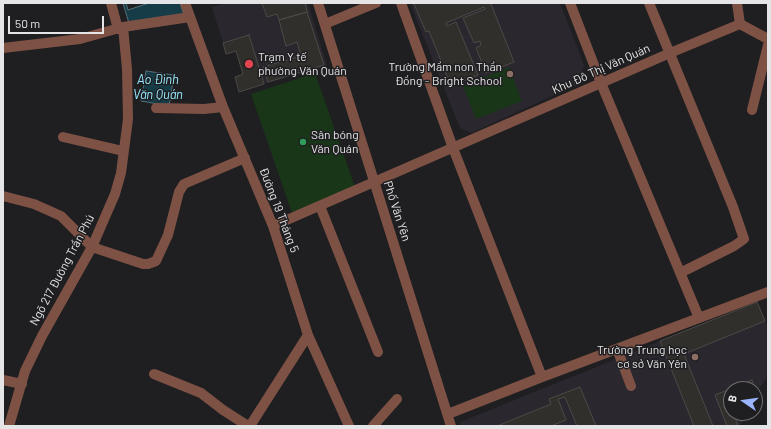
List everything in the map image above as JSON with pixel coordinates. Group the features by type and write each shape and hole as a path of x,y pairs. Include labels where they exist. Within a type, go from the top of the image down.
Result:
{"street":[{"name":"Ngõ 217 Đường Trần Phú","path":"9,426 25,371 42,336 92,247 115,194 120,173 128,119 127,69 120,28 111,3"},
{"name":"Đường 19 Tháng 5","path":"185,3 223,107 273,226 308,335 349,426"},
{"name":"Phố Văn Yên","path":"318,3 451,426"},
{"path":"325,24 376,3"},
{"path":"401,3 453,148 542,377"},
{"path":"570,3 601,83 699,318"},
{"path":"649,3 733,207 744,239 734,246 680,273"},
{"path":"737,3 740,24 768,39"},
{"path":"3,48 80,39 120,28 190,18"},
{"name":"Khu Đô Thị Văn Quán","path":"273,226 670,52 740,24"},
{"path":"752,110 768,45"},
{"path":"156,108 204,109 223,107"},
{"path":"62,137 123,150"},
{"path":"3,196 34,204 61,216 92,247 143,264 148,264 156,261 168,235 181,187 187,182 245,158"},
{"path":"320,206 378,352"},
{"path":"448,414 768,292"},
{"path":"154,374 201,393 223,410 249,426 308,335"},
{"path":"617,349 631,386"},
{"path":"3,380 22,384"},
{"path":"373,426 397,400"}],"shaded area":[{"path":"227,3 308,3 327,66 264,84 249,35 223,43 212,7"},
{"name":"Trường Mầm non Thần Đồng - Bright School","path":"410,3 560,3 584,65 579,84 471,133 460,128"},
{"name":"Trường Trung học cơ sở Văn Yên","path":"757,302 768,327 768,373 763,383 763,381 723,381 723,421 744,421 738,426 461,426 460,422"}],"green space":[{"path":"509,67 522,101 476,119 463,86"},
{"name":"Sân bóng Văn Quán","path":"315,73 356,190 293,216 251,94"}],"water":[{"path":"123,3 126,3 128,10 149,3 180,3 185,18 131,30"},
{"name":"Ao Đình Văn Quán","path":"146,71 174,75 169,106 141,101"}],"building":[{"path":"262,3 305,3 307,12 279,20 277,14 267,17"},
{"path":"493,3 491,4 514,62 486,73 476,48 481,45 480,41 474,43 463,18 485,9 484,7 446,23 447,26 456,22 478,75 451,86 429,31 426,32 414,4"},
{"path":"307,12 324,65 268,82 263,67 301,56 297,42 286,46 279,20"},
{"name":"Trạm Y tế phường Văn Quán","path":"249,35 264,84 239,92 235,77 243,74 236,51 226,54 223,43"},
{"path":"757,302 765,321 684,354 713,426 694,426 660,341"},
{"path":"580,387 596,426 577,426 565,397 558,399 566,420 551,426 497,426 551,404 549,399"},
{"path":"723,392 723,416 715,395"},
{"path":"725,421 736,421 738,425 727,426"}],"place":[{"name":"Trạm Y tế phường Văn Quán","path":"249,64"},
{"name":"Trường Mầm non Thần Đồng - Bright School","path":"510,74"},
{"name":"Sân bóng Văn Quán","path":"303,142"},
{"name":"Trường Trung học cơ sở Văn Yên","path":"695,357"}]}
